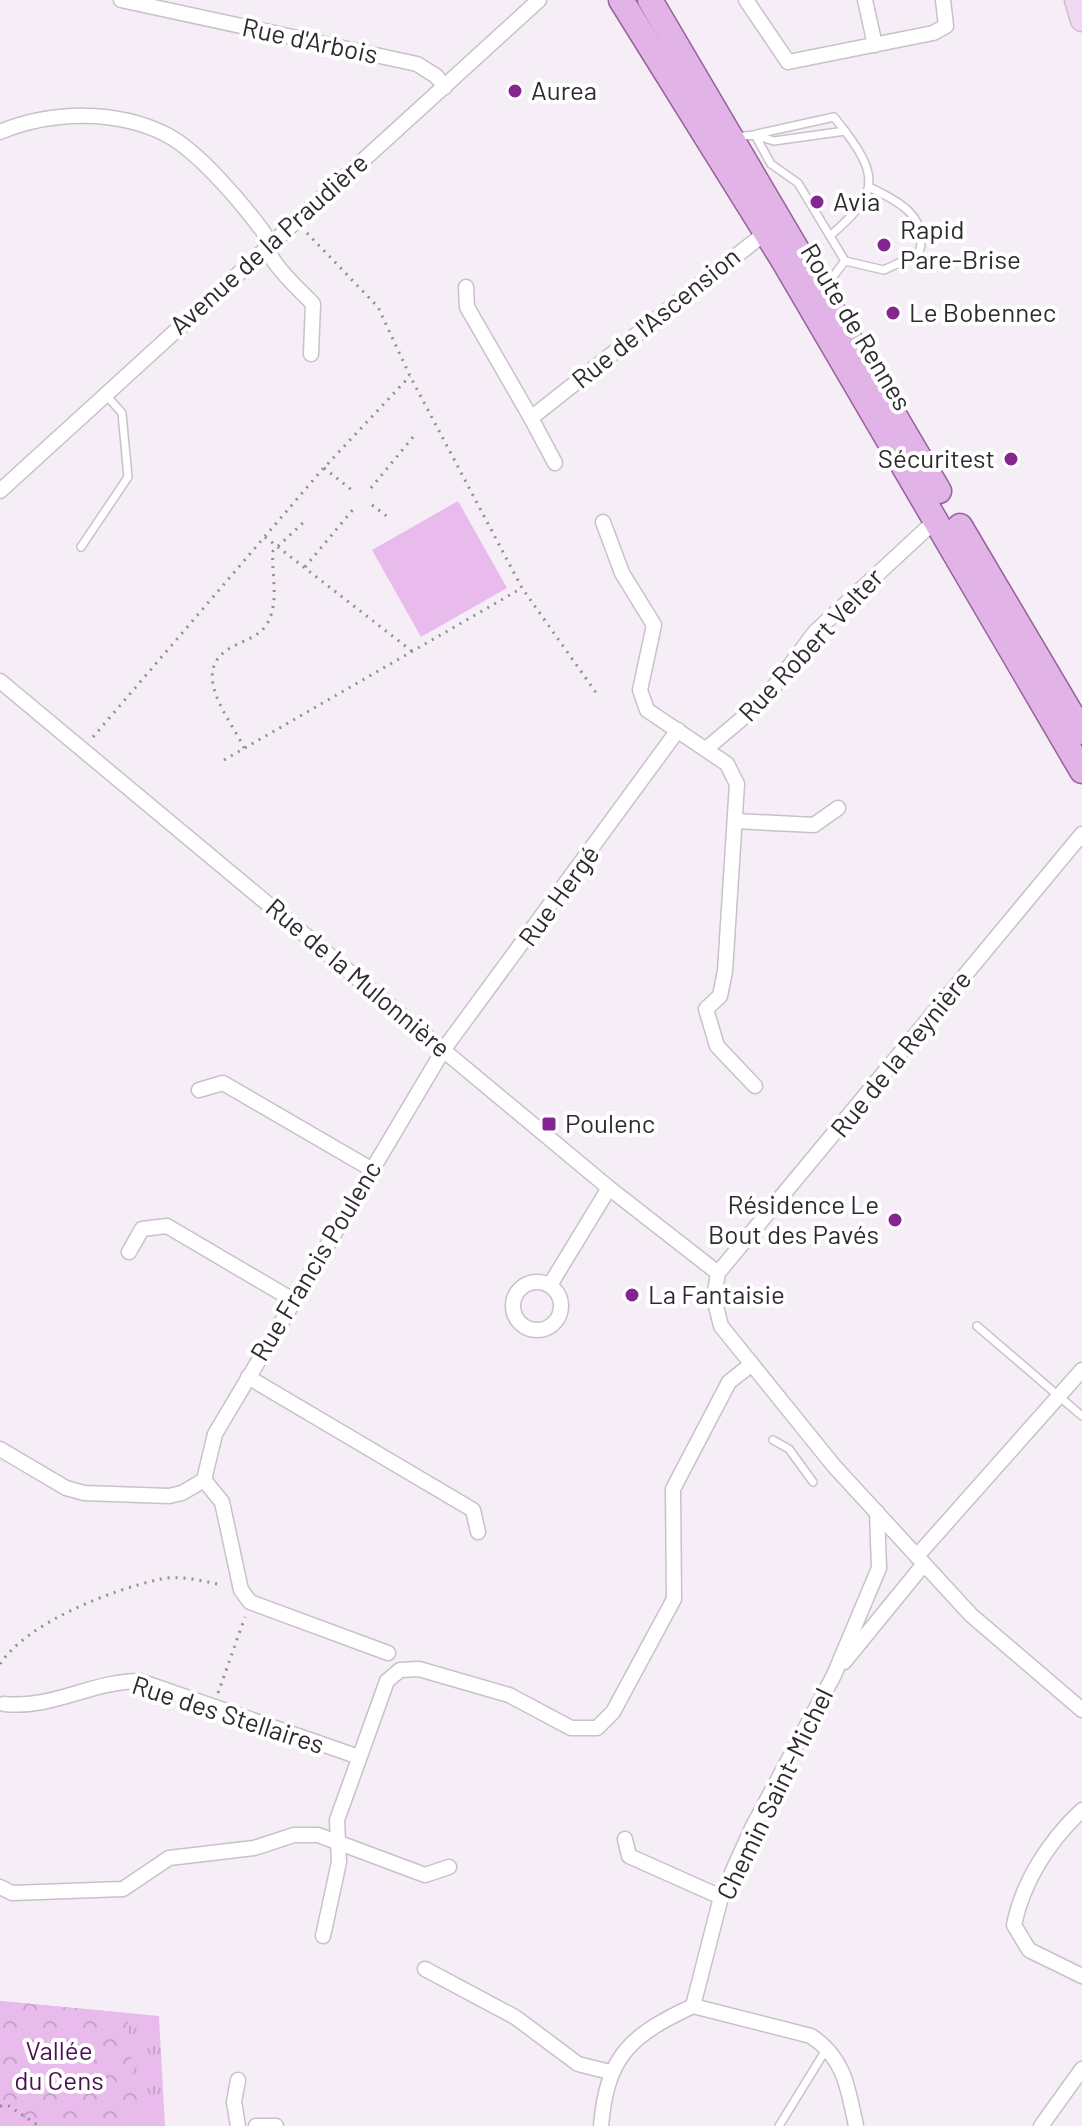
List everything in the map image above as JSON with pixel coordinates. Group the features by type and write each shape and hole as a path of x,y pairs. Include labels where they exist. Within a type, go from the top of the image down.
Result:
{"main road":[{"name":"Route de Rennes","path":"621,0 774,226 823,289 1082,732"},
{"name":"Route de Rennes","path":"650,0 743,136 774,226 1082,771"}],"street":[{"name":"Rue d'Arbois","path":"121,0 417,64 436,76 445,87"},
{"name":"Avenue de la Praudière","path":"0,491 104,392 539,0"},
{"path":"746,0 788,62 933,33 946,26 943,0"},
{"path":"865,0 875,45"},
{"path":"1076,0 1082,20"},
{"path":"0,132 22,123 70,117 136,121 169,136 192,154 249,214 266,234 274,261 313,304 311,354"},
{"name":"Rue de l'Ascension","path":"531,418 774,226"},
{"path":"466,287 467,307 555,463"},
{"name":"Rue Robert Velter","path":"706,749 764,700 815,632 937,519"},
{"path":"603,522 622,573 654,625 640,690 647,710 674,735 706,749 727,764 737,784 725,971 720,996 706,1009 717,1046 755,1086"},
{"name":"Rue de la Mulonnière","path":"0,681 609,1188 718,1273"},
{"name":"Rue Hergé","path":"444,1049 674,735"},
{"path":"735,821 814,825 838,808"},
{"name":"Rue de la Reynière","path":"718,1273 1082,834"},
{"name":"Rue Francis Poulenc","path":"204,1480 215,1434 444,1049"},
{"path":"199,1090 223,1083 371,1169"},
{"path":"550,1285 609,1188"},
{"path":"129,1252 142,1229 167,1226 293,1300"},
{"path":"718,1273 714,1298 721,1326 752,1364 877,1512 971,1615 1082,1710"},
{"path":"323,1936 339,1862 337,1820 387,1681 400,1670 419,1669 509,1695 571,1728 597,1728 613,1712 674,1599 673,1489 729,1382 752,1364"},
{"name":"Chemin Saint-Michel","path":"834,1675 921,1560 1082,1370"},
{"path":"248,1377 473,1510 478,1532"},
{"path":"0,1449 66,1488 84,1493 169,1496 204,1480 222,1502 246,1596 388,1653"},
{"name":"Chemin Saint-Michel","path":"693,2006 721,1897 752,1828 834,1675 879,1568 877,1512"},
{"name":"Rue des Stellaires","path":"4,1704 27,1706 65,1699 113,1681 140,1681 212,1709 359,1757"},
{"path":"1082,1810 1056,1834 1019,1900 1014,1925 1029,1950 1082,1976"},
{"path":"0,1887 12,1893 123,1889 169,1858 254,1848 294,1835 318,1835 425,1875 449,1867"},
{"path":"625,1839 629,1856 721,1897"},
{"path":"425,1969 515,2017 578,2064 610,2072"},
{"path":"601,2126 610,2072 626,2047 655,2024 693,2006 811,2036 828,2047 840,2064 856,2126"},
{"path":"1041,2126 1082,2069"},
{"path":"238,2080 234,2102 238,2126"},
{"path":"256,2126 276,2126"}],"lane":[{"path":"743,136 834,117 860,151 871,188 860,209 830,236"},
{"path":"743,136 774,141 845,131"},
{"path":"743,136 771,164 798,183 845,261 884,270 919,253 922,242 916,219 906,207 871,188"},
{"path":"823,289 845,261"},
{"path":"81,547 128,477 122,413 104,392"},
{"path":"977,1326 1082,1416"},
{"path":"773,1440 789,1449 813,1482"},
{"path":"779,2126 828,2047"}],"path":[{"path":"306,232 378,307 410,376 522,588 597,694"},
{"path":"93,737 324,468 410,376"},
{"path":"371,488 413,437"},
{"path":"324,468 353,491"},
{"path":"372,505 388,517"},
{"path":"305,567 355,507"},
{"path":"244,748 213,693 212,673 219,657 259,634 268,621 275,586 273,551 306,520"},
{"path":"265,537 413,652"},
{"path":"224,760 522,588"},
{"path":"0,1664 12,1646 52,1621 152,1582 191,1578 246,1596 212,1709"},
{"path":"0,2106 9,2106 39,2126"}],"green space":[{"path":"458,501 507,588 421,637 372,550"},
{"name":"Vallée du Cens","path":"0,2001 159,2016 165,2126 0,2126"},
{"name":"Vallée du Cens","path":"0,2001 127,2013 134,2088 145,2126 0,2126"}],"place":[{"name":"Aurea","path":"515,91"},
{"name":"Avia","path":"817,202"},
{"name":"Rapid Pare-Brise","path":"884,245"},
{"name":"Le Bobennec","path":"893,313"},
{"name":"Sécuritest","path":"1011,459"},
{"name":"Poulenc","path":"549,1124"},
{"name":"Résidence Le Bout des Pavés","path":"895,1220"},
{"name":"La Fantaisie","path":"632,1295"}]}
